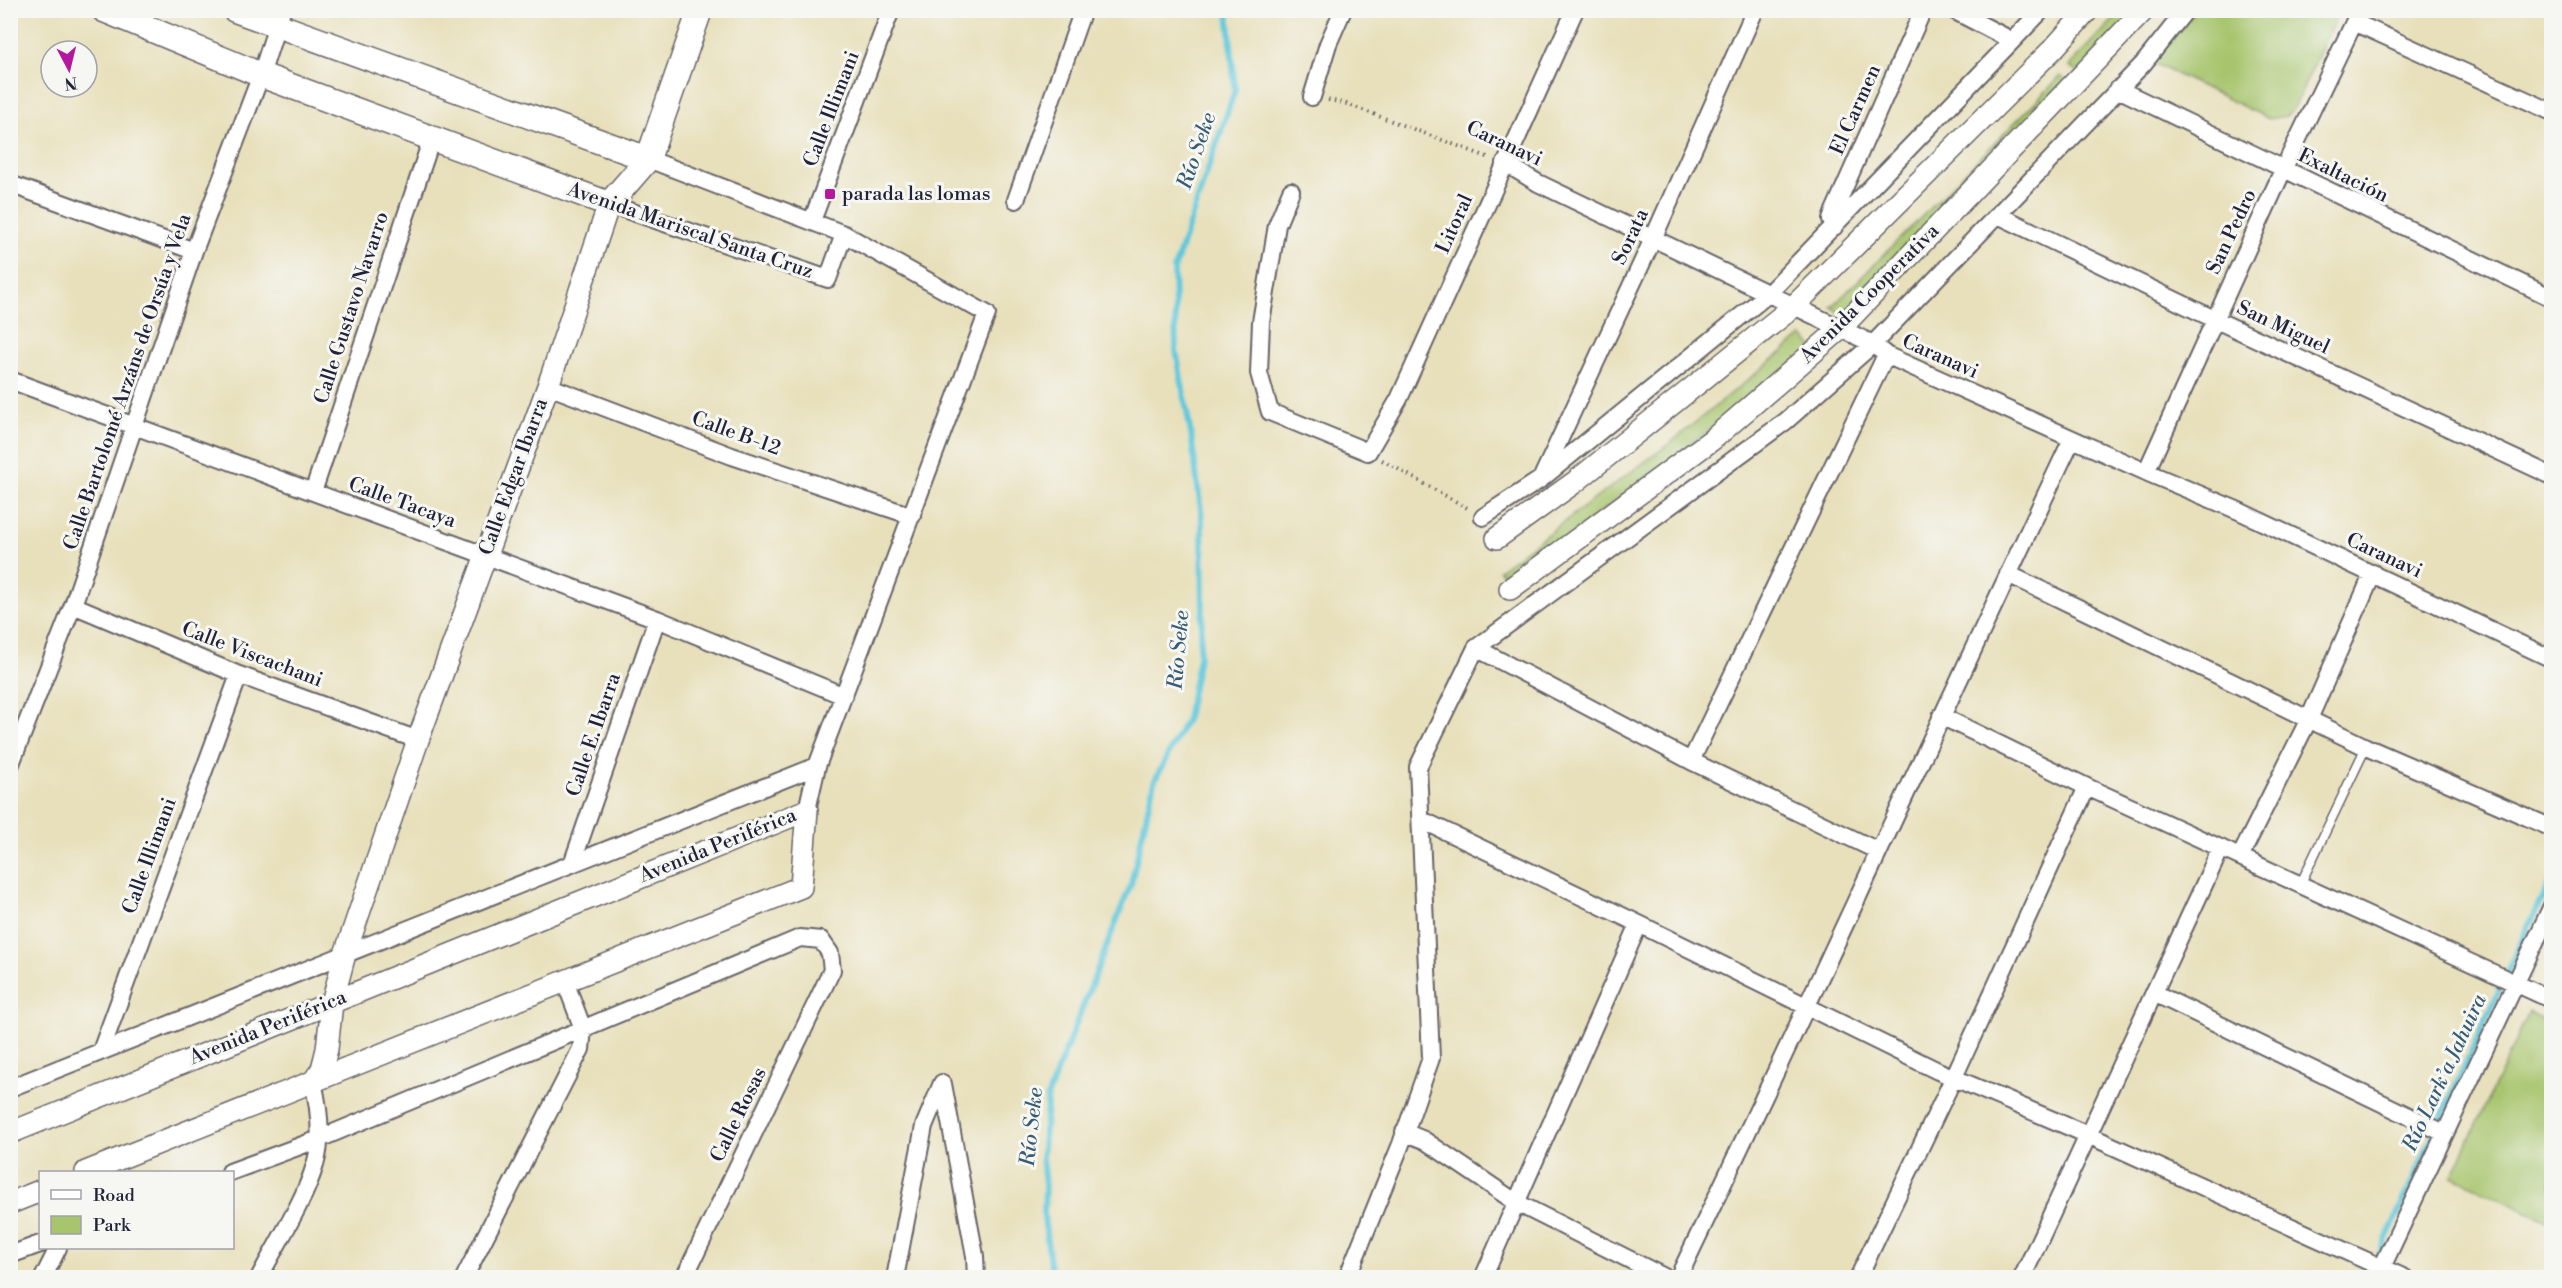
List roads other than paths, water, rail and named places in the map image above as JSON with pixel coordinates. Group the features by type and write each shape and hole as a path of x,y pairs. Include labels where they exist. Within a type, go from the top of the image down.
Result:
{"main road":[{"name":"Avenida Mariscal Santa Cruz","path":"104,10 261,75 609,204"},
{"path":"235,10 278,19 648,159"},
{"name":"Calle Edgar Ibarra","path":"609,204 648,159 699,10"}],"street":[{"name":"Calle Illimani","path":"812,221 891,10"},
{"path":"1016,200 1083,10"},
{"path":"1312,97 1328,44 1342,10"},
{"name":"Litoral","path":"1291,191 1277,225 1261,322 1259,373 1270,412 1368,452 1399,399 1575,10"},
{"name":"Sorata","path":"1541,479 1653,238 1755,10"},
{"name":"El Carmen","path":"1834,227 1831,220 1837,204 1923,10"},
{"path":"1953,10 2012,40"},
{"path":"1483,517 1541,479 1768,294 2042,10"},
{"path":"1497,538 1575,482 1793,308 2054,48 2088,10"},
{"name":"Avenida Cooperativa","path":"1510,589 1713,439 1839,330 2144,10"},
{"path":"1347,1278 1401,1144 1431,1058 1418,767 1476,648 1880,350 1998,215 2143,64 2187,10"},
{"path":"2357,16 2552,112"},
{"name":"San Pedro","path":"2146,472 2214,319 2357,16"},
{"name":"Calle Bartolomé Arzáns de Orsúa y Vela","path":"10,766 73,605 195,251 261,75 278,19"},
{"name":"Exaltación","path":"2118,89 2552,298"},
{"name":"Calle Gustavo Navarro","path":"313,492 432,138"},
{"path":"648,159 844,234 987,314 817,766 807,810"},
{"name":"Caranavi","path":"1505,164 1538,183 1880,350 2072,439 2239,511 2552,659"},
{"path":"10,184 195,251"},
{"name":"Avenida Mariscal Santa Cruz","path":"609,204 828,279 844,234"},
{"name":"Calle Edgar Ibarra","path":"313,1082 322,1069 327,1049 332,1003 345,954 418,740 548,386 609,204"},
{"name":"San Miguel","path":"1998,215 2214,319 2552,476"},
{"path":"1691,761 1880,350"},
{"name":"Calle Tacaya","path":"10,380 657,620 844,696"},
{"name":"Calle B-12","path":"548,386 732,456 912,516"},
{"path":"1678,1278 1808,1008 1878,851 2072,439"},
{"path":"2240,857 2309,720 2373,573"},
{"path":"2008,574 2366,747 2552,828"},
{"name":"Calle Viscachani","path":"73,605 240,675 418,740"},
{"name":"Calle E. Ibarra","path":"572,864 657,620"},
{"path":"1476,648 1691,761 1878,851"},
{"name":"Calle Illimani","path":"101,1051 240,675"},
{"path":"1941,716 2087,787 2552,1000"},
{"path":"10,1088 817,766"},
{"path":"1858,1278 1954,1077 2087,787"},
{"name":"Avenida Periférica","path":"10,1133 807,810 801,887 94,1171"},
{"path":"1422,820 1954,1077 2088,1135 2380,1272 2405,1278"},
{"path":"2022,1278 2221,848"},
{"path":"2380,1272 2552,906"},
{"path":"1483,1278 1639,924"},
{"name":"Calle Rosas","path":"583,1029 800,938 820,940 830,954 832,970 684,1278"},
{"path":"464,1278 581,1049 583,1029 565,981"},
{"path":"2154,993 2444,1133"},
{"path":"234,1171 319,1139 583,1029"},
{"path":"259,1278 315,1163 319,1139 318,1101 313,1082"},
{"path":"895,1278 924,1126 942,1083 975,1256 976,1278"},
{"path":"1404,1132 1424,1140 1517,1203 1666,1278"},
{"path":"10,1203 39,1191"},
{"path":"10,1255 39,1244"},
{"path":"43,1278 58,1249"}],"lane":[{"path":"2300,885 2366,747"}],"waterway":[{"name":"Río Seke","path":"1052,1278 1044,1217 1045,1185 1042,1158 1048,1095 1131,884 1154,782 1187,718 1199,657 1203,610 1202,518 1191,434 1176,350 1174,269 1235,90 1228,10"},
{"name":"Río Lark’a Jahuira","path":"2379,1255 2524,935 2552,881"}],"place":[{"name":"parada las lomas","path":"830,194"}]}
